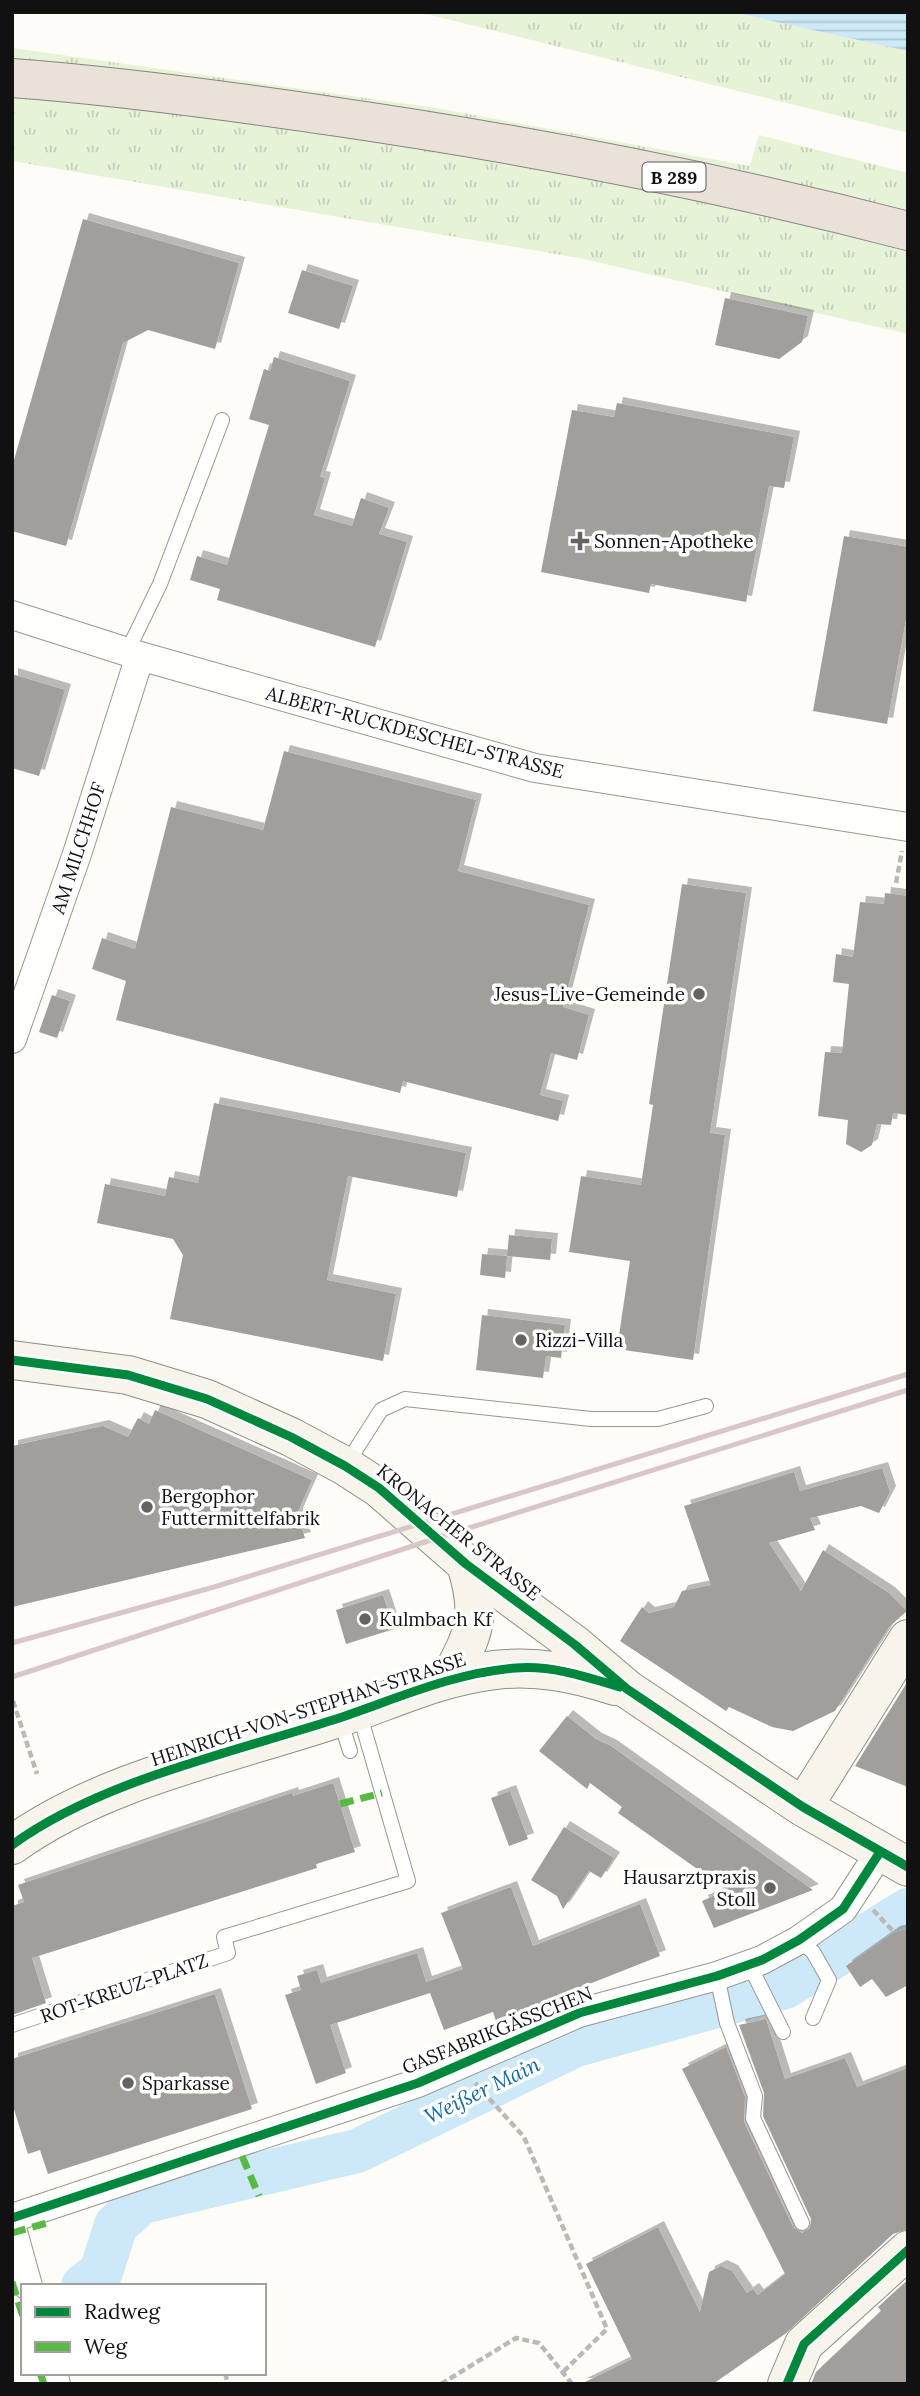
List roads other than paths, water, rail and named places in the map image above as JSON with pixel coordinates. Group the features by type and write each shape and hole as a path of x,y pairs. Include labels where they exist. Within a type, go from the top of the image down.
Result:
{"highway":[{"name":"B 289","path":"12,78 235,102 438,132 773,197 908,231"}],"street":[{"name":"ALBERT-RUCKDESCHEL-STRASSE","path":"12,615 133,654 535,768 908,827"},
{"name":"AM MILCHHOF","path":"12,1039 77,854 133,654"},
{"name":"KRONACHER STRASSE","path":"12,1360 128,1375 207,1399 291,1437 345,1466 379,1488 466,1564 573,1644 626,1689 803,1807 894,1860"},
{"name":"KRONACHER STRASSE","path":"450,1678 475,1629 477,1611 466,1564"},
{"path":"803,1807 908,1639"},
{"name":"HEINRICH-VON-STEPHAN-STRASSE","path":"12,1845 98,1796 350,1727 450,1678 497,1670 551,1670 626,1689"},
{"name":"GASFABRIKGÄSSCHEN","path":"12,2218 418,2084 579,2012 719,1982 752,1969 806,1946 894,1860"},
{"path":"12,2228 27,2284"},
{"path":"787,2384 804,2344 908,2250"}],"lane":[{"path":"133,654 222,420"},
{"path":"345,1466 381,1410 405,1399 591,1419 657,1419 706,1406"},
{"name":"ROT-KREUZ-PLATZ","path":"12,2025 228,1953 224,1937 408,1881 350,1727"},
{"path":"806,1946 829,1980 813,2018"},
{"path":"752,1969 783,2032"},
{"path":"719,1982 727,2022 755,2096 753,2118 802,2222"}],"water":[{"path":"732,12 908,12 908,51"}],"waterway":[{"name":"Weißer Main","path":"86,2284 101,2272 116,2225 142,2202 357,2151 576,2045 785,1987 908,1910"}],"railway":[{"path":"12,1643 214,1587 908,1374"},
{"path":"12,1677 437,1538 908,1390"}],"place":[{"name":"Sonnen-Apotheke","path":"580,541"},
{"name":"Jesus-Live-Gemeinde","path":"699,994"},
{"name":"Rizzi-Villa","path":"521,1340"},
{"name":"Bergophor Futtermittelfabrik","path":"147,1507"},
{"name":"Kulmbach Kf","path":"365,1619"},
{"name":"Hausarztpraxis Stoll","path":"770,1888"},
{"name":"Sparkasse","path":"128,2083"}]}
